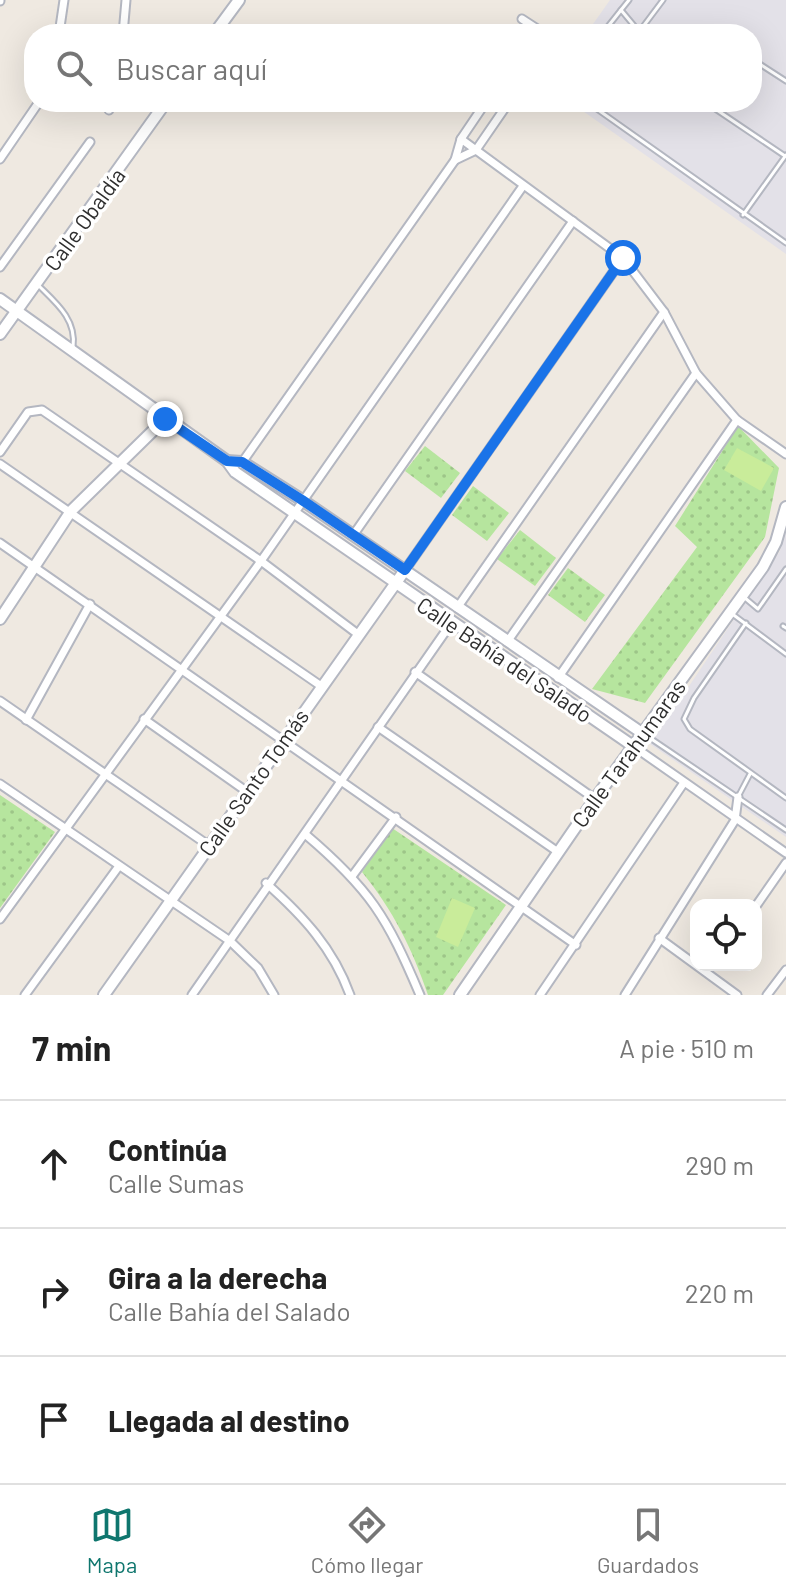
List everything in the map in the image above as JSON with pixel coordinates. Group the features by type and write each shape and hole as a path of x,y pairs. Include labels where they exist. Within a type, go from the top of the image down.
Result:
{"street":[{"path":"60,24 64,0"},
{"path":"124,24 126,0"},
{"path":"221,24 239,0"},
{"path":"522,19 527,24"},
{"path":"0,159 32,112"},
{"name":"Calle Obaldía","path":"0,334 159,112"},
{"path":"235,472 455,160 461,139 479,112"},
{"path":"455,160 476,150 502,112"},
{"path":"461,139 623,258 664,312 696,373 737,420 786,454"},
{"path":"0,267 90,142"},
{"path":"0,919 261,561 523,186"},
{"path":"354,534 573,221"},
{"path":"405,570 623,258"},
{"name":"Calle Bahía del Salado","path":"0,299 227,461 235,472 786,853"},
{"path":"457,608 664,312"},
{"path":"507,642 696,373"},
{"path":"0,452 28,412 39,409 261,561 359,635"},
{"path":"0,618 32,565 71,511 165,419"},
{"path":"558,678 737,420"},
{"name":"Calle Bahía del Salado","path":"227,461 242,462 354,534 558,678 642,733"},
{"path":"0,464 321,686"},
{"name":"Calle Tarahumaras","path":"460,995 595,799 771,554 786,507"},
{"path":"0,543 182,667 576,945"},
{"name":"Calle Santo Tomás","path":"104,995 405,570"},
{"path":"26,720 90,604"},
{"path":"192,995 266,883 305,834 339,780 452,622"},
{"path":"415,672 595,799"},
{"path":"0,701 208,845"},
{"path":"144,719 246,791"},
{"path":"378,727 558,852"},
{"path":"0,784 230,941 258,968 274,995"},
{"path":"540,995 683,784"},
{"path":"625,995 735,820 738,797"},
{"path":"353,875 396,817"},
{"path":"305,834 353,875 396,938 420,995"},
{"path":"761,899 786,863"},
{"path":"25,995 119,866"},
{"path":"266,883 317,933 337,963 350,995"},
{"path":"659,938 737,995"},
{"path":"767,995 786,970"}],"lane":[{"path":"610,24 629,0"},
{"path":"646,24 663,0"},
{"path":"621,10 633,24"},
{"path":"762,65 786,81"},
{"path":"601,112 786,243"},
{"path":"720,112 785,156 743,215"},
{"path":"37,284 69,319 75,334 72,351"},
{"path":"742,595 758,609 786,569"},
{"path":"729,612 786,654"},
{"path":"746,623 694,698 684,719 690,729 786,798"},
{"path":"642,733 786,830"},
{"path":"738,797 750,774"}],"shaded area":[{"path":"610,0 786,0 786,254 584,112 762,112 762,24 593,24"},
{"path":"786,520 786,837 650,744 780,551"}],"green space":[{"path":"738,426 779,468 765,537 645,703 592,689 697,547 675,526"},
{"path":"425,446 460,473 441,498 405,471"},
{"path":"737,448 774,468 761,491 724,470"},
{"path":"473,486 509,513 487,541 452,515"},
{"path":"520,530 556,558 535,586 497,559"},
{"path":"568,568 605,595 585,622 548,595"},
{"path":"0,795 55,832 0,908"},
{"path":"392,828 506,905 443,995 428,995 401,930 362,872"},
{"path":"452,898 475,908 458,947 436,937"}],"route":[{"path":"165,419 227,461 242,462 405,570 623,258"}]}
